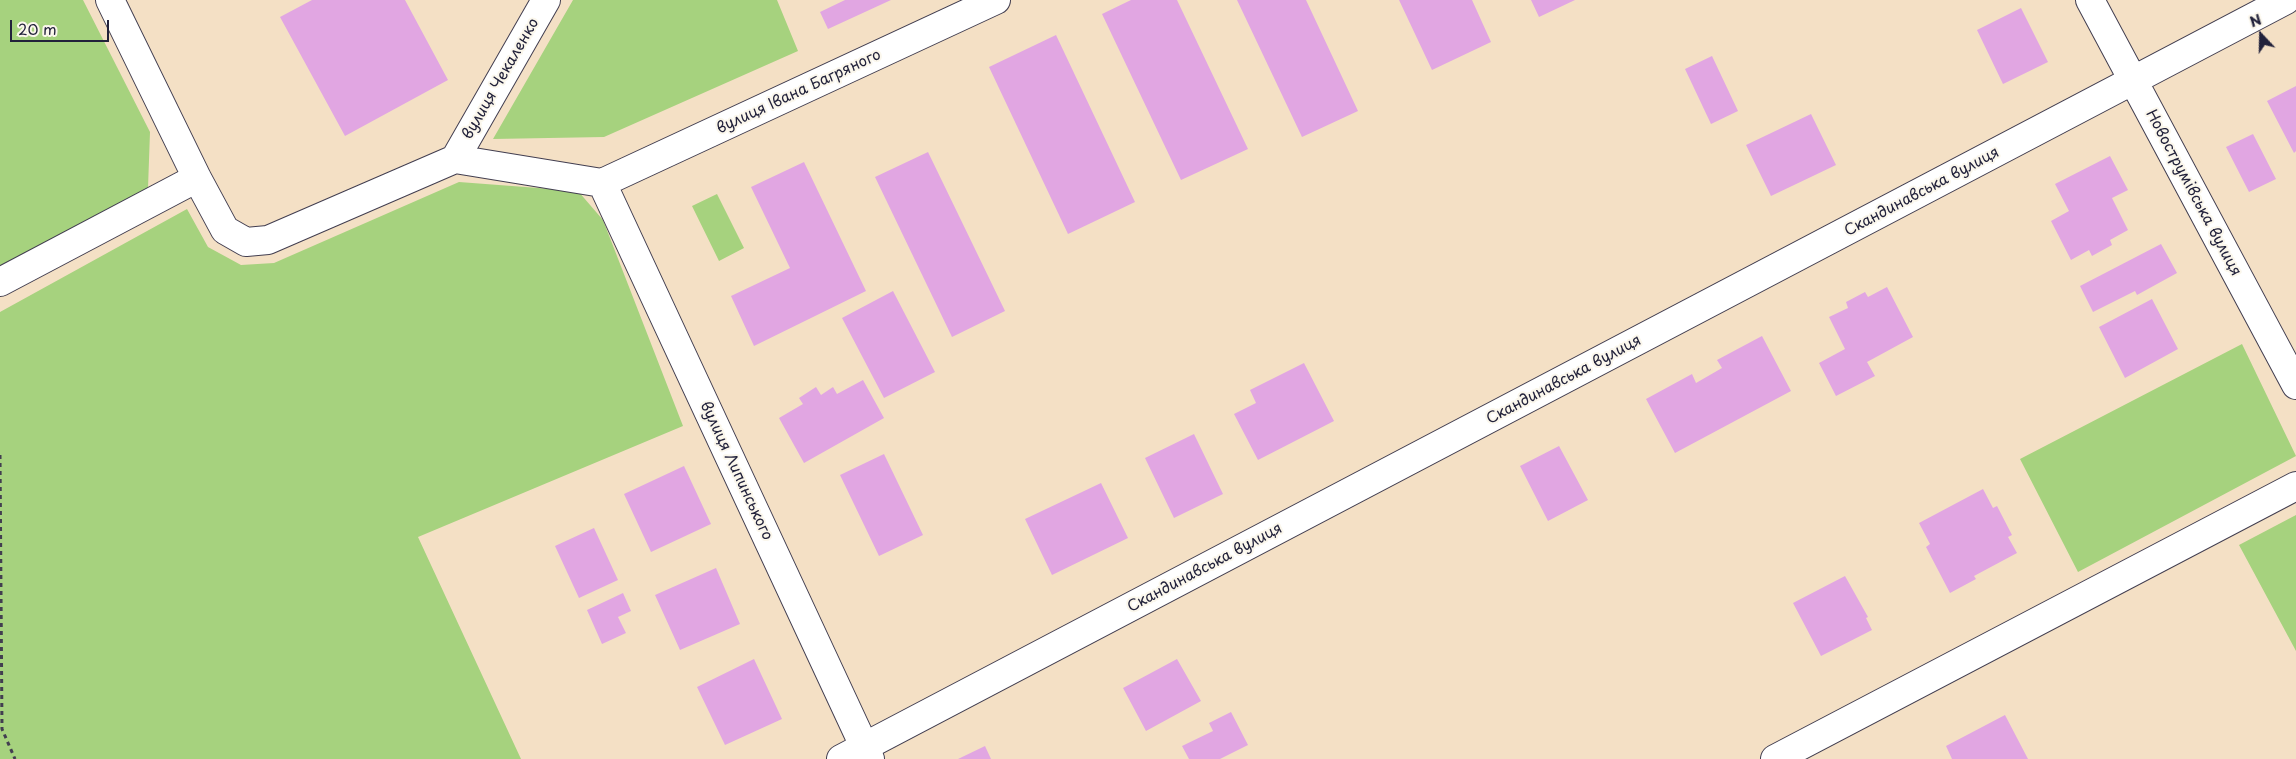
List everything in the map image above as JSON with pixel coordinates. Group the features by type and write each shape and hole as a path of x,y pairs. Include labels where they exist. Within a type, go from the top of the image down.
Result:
{"street":[{"path":"110,0 197,178 225,230 246,242 268,240 455,159 602,183"},
{"name":"вулиця Чекаленко","path":"455,159 546,0"},
{"name":"вулиця Івана Багряного","path":"602,183 996,0"},
{"name":"Новострумівська вулиця","path":"2090,0 2296,385"},
{"name":"Скандинавська вулиця","path":"859,755 2286,0"},
{"path":"0,282 197,178"},
{"name":"вулиця Липинського","path":"602,183 859,755"},
{"path":"1775,759 2296,486"}],"path":[{"path":"0,455 2,729 15,759"}],"green space":[{"path":"0,0 83,0 150,132 148,188 0,266"},
{"path":"573,0 777,0 798,51 604,137 493,139"},
{"path":"459,182 578,191 603,220 683,426 418,537 521,759 0,759 0,312 187,209 208,247 241,265 274,263"},
{"path":"717,194 744,248 719,261 692,206"},
{"path":"2242,344 2296,456 2078,572 2020,459"},
{"path":"2296,515 2296,651 2239,545"}],"building":[{"path":"312,0 405,0 448,80 345,136 280,17"},
{"path":"845,0 891,0 828,29 820,12"},
{"path":"1131,0 1177,0 1248,149 1181,180 1102,14"},
{"path":"1237,0 1306,0 1358,111 1302,137"},
{"path":"1399,0 1472,0 1491,42 1432,70"},
{"path":"1531,0 1575,0 1539,17"},
{"path":"2021,8 2048,62 2003,84 1977,30"},
{"path":"1056,35 1135,202 1068,234 989,67"},
{"path":"1712,56 1738,111 1711,124 1685,69"},
{"path":"2296,86 2296,151 2294,153 2267,101"},
{"path":"1811,114 1836,165 1771,196 1746,145"},
{"path":"2253,134 2276,179 2249,192 2226,147"},
{"path":"928,152 1005,311 952,337 875,177"},
{"path":"2110,156 2128,190 2112,198 2128,230 2110,240 2112,245 2092,256 2089,250 2071,260 2051,221 2069,211 2055,184"},
{"path":"804,162 866,291 754,346 731,296 790,268 751,187"},
{"path":"2161,244 2177,273 2137,295 2135,291 2093,312 2080,286"},
{"path":"1887,287 1913,337 1867,362 1875,376 1836,396 1819,363 1845,349 1829,317 1848,308 1846,302 1865,292 1868,297"},
{"path":"893,291 935,372 884,398 842,318"},
{"path":"2152,299 2178,349 2125,378 2099,327"},
{"path":"1762,336 1791,391 1675,453 1646,399 1692,374 1696,383 1722,368 1717,360"},
{"path":"1304,363 1334,421 1258,460 1234,414 1256,403 1250,390"},
{"path":"863,380 884,418 804,463 779,418 803,404 799,398 816,387 821,395 833,387 837,394"},
{"path":"1194,434 1223,494 1174,518 1145,458"},
{"path":"1559,446 1588,500 1548,521 1520,466"},
{"path":"884,454 923,535 879,556 840,475"},
{"path":"684,466 711,524 651,552 624,494"},
{"path":"1101,483 1128,538 1052,575 1025,519"},
{"path":"1983,489 1993,508 1997,506 2012,535 2008,537 2017,553 1974,576 1976,579 1950,593 1926,547 1930,544 1919,523"},
{"path":"594,528 618,580 579,598 555,546"},
{"path":"716,568 740,624 680,650 655,595"},
{"path":"1845,576 1868,617 1866,618 1872,630 1821,656 1793,603"},
{"path":"623,593 631,611 618,617 626,633 602,644 587,610"},
{"path":"754,659 782,719 725,745 697,687"},
{"path":"1177,659 1201,701 1146,731 1123,688"},
{"path":"1231,712 1248,745 1220,759 1189,759 1182,746 1213,731 1209,723"},
{"path":"2005,715 2028,759 1952,759 1946,746"},
{"path":"985,746 991,759 958,759"}]}
